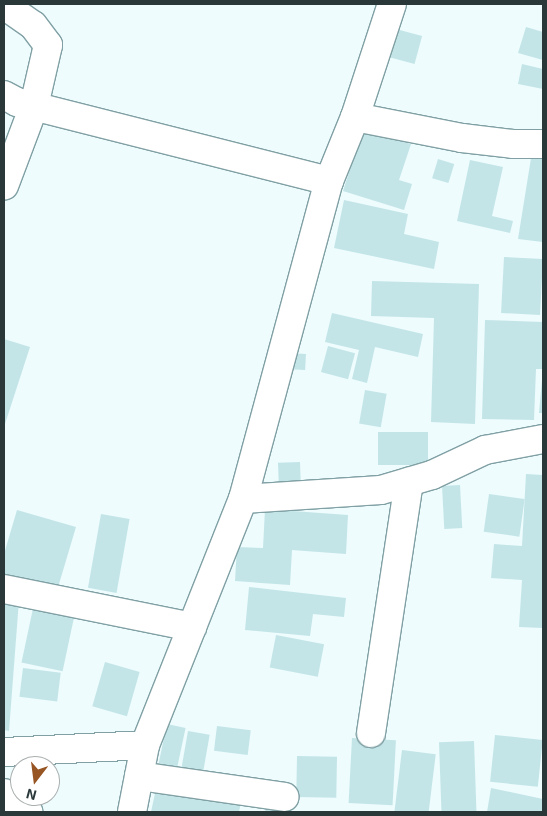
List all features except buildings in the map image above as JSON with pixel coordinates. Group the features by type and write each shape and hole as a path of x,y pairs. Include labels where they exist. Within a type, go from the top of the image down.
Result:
{"street":[{"path":"132,812 145,744 243,499 329,182 355,117 392,4"},
{"path":"4,5 33,25 48,45 34,106 4,186"},
{"path":"4,95 34,106 329,182"},
{"path":"355,117 462,138 543,144"},
{"path":"243,499 381,490 409,482 485,450 543,439"},
{"path":"371,732 409,482"},
{"path":"4,589 192,627"},
{"path":"4,752 145,744"},
{"path":"139,776 284,797"},
{"path":"4,793 28,812"}]}
